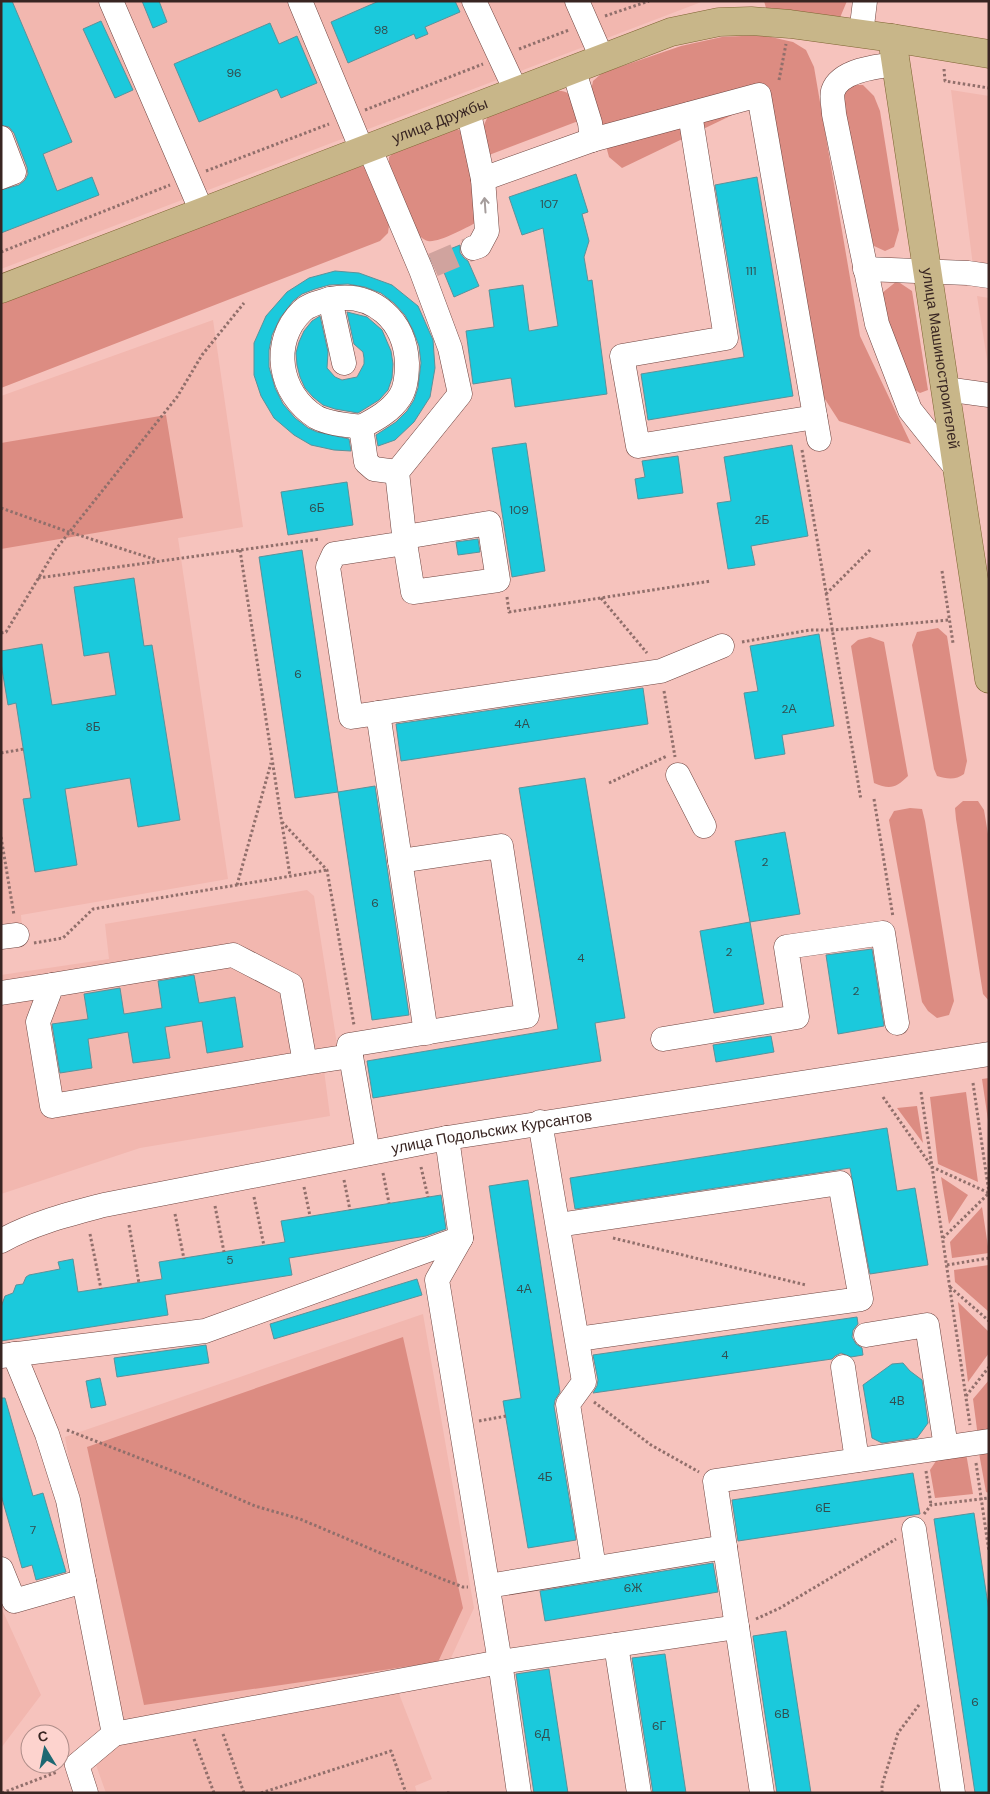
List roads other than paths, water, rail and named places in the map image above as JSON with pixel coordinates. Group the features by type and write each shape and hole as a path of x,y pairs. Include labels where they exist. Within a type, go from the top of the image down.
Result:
{"main road":[{"name":"улица Дружбы","path":"1,289 671,32 719,22 751,21 861,34 894,51 989,54"},
{"name":"улица Машиностроителей","path":"894,51 989,679"}],"street":[{"path":"111,1 202,212"},
{"path":"300,1 348,116 427,268 450,348 460,394 397,472 405,540 334,554 328,567 351,717 661,671 722,646"},
{"path":"474,1 516,91"},
{"path":"861,34 865,1"},
{"path":"582,12 602,58"},
{"path":"894,51 866,68 841,79 833,91 834,114 876,324 910,410 957,469"},
{"path":"573,68 590,123 592,140"},
{"path":"483,179 592,140 760,95 812,433 638,446 622,356 726,338 690,114"},
{"path":"468,109 483,179 487,231 479,246 473,248"},
{"path":"1,138 14,172 1,177"},
{"path":"865,269 968,273 989,276"},
{"path":"345,296 367,302 385,312 398,328 406,349 407,374 401,396 386,413 361,427 334,423 317,417 299,403 290,390 283,373 281,354 285,337 292,323 303,310 330,299 345,296"},
{"path":"330,299 344,363"},
{"path":"945,388 989,395"},
{"path":"361,427 366,462 374,469 397,472"},
{"path":"690,454 725,448"},
{"path":"378,713 426,1034"},
{"path":"676,764 704,826"},
{"path":"52,985 38,1022 52,1106 305,1063 426,1034 527,1016 500,846 400,861"},
{"path":"663,1039 797,1017 786,948 883,933 897,1023"},
{"path":"1,993 233,955 291,985 305,1063"},
{"path":"354,1050 368,1152"},
{"name":"улица Подольских Курсантов","path":"1,1241 71,1214 104,1205 368,1152 540,1122 989,1054"},
{"path":"540,1122 584,1382 568,1404 594,1568"},
{"path":"447,1138 461,1238 437,1280 488,1586 519,1793"},
{"path":"558,1225 840,1183 861,1299 578,1339"},
{"path":"114,1734 68,1500 47,1434 8,1355 205,1331 461,1238"},
{"path":"866,1335 927,1325 946,1447"},
{"path":"843,1367 857,1460"},
{"path":"762,1793 715,1481 981,1442"},
{"path":"914,1529 954,1793"},
{"path":"488,1586 725,1547"},
{"path":"1,1569 14,1601 84,1581"},
{"path":"86,1793 77,1765 114,1734 500,1662 737,1627"},
{"path":"616,1645 638,1793"}],"tunnel":[{"path":"433,265 473,248"}]}
